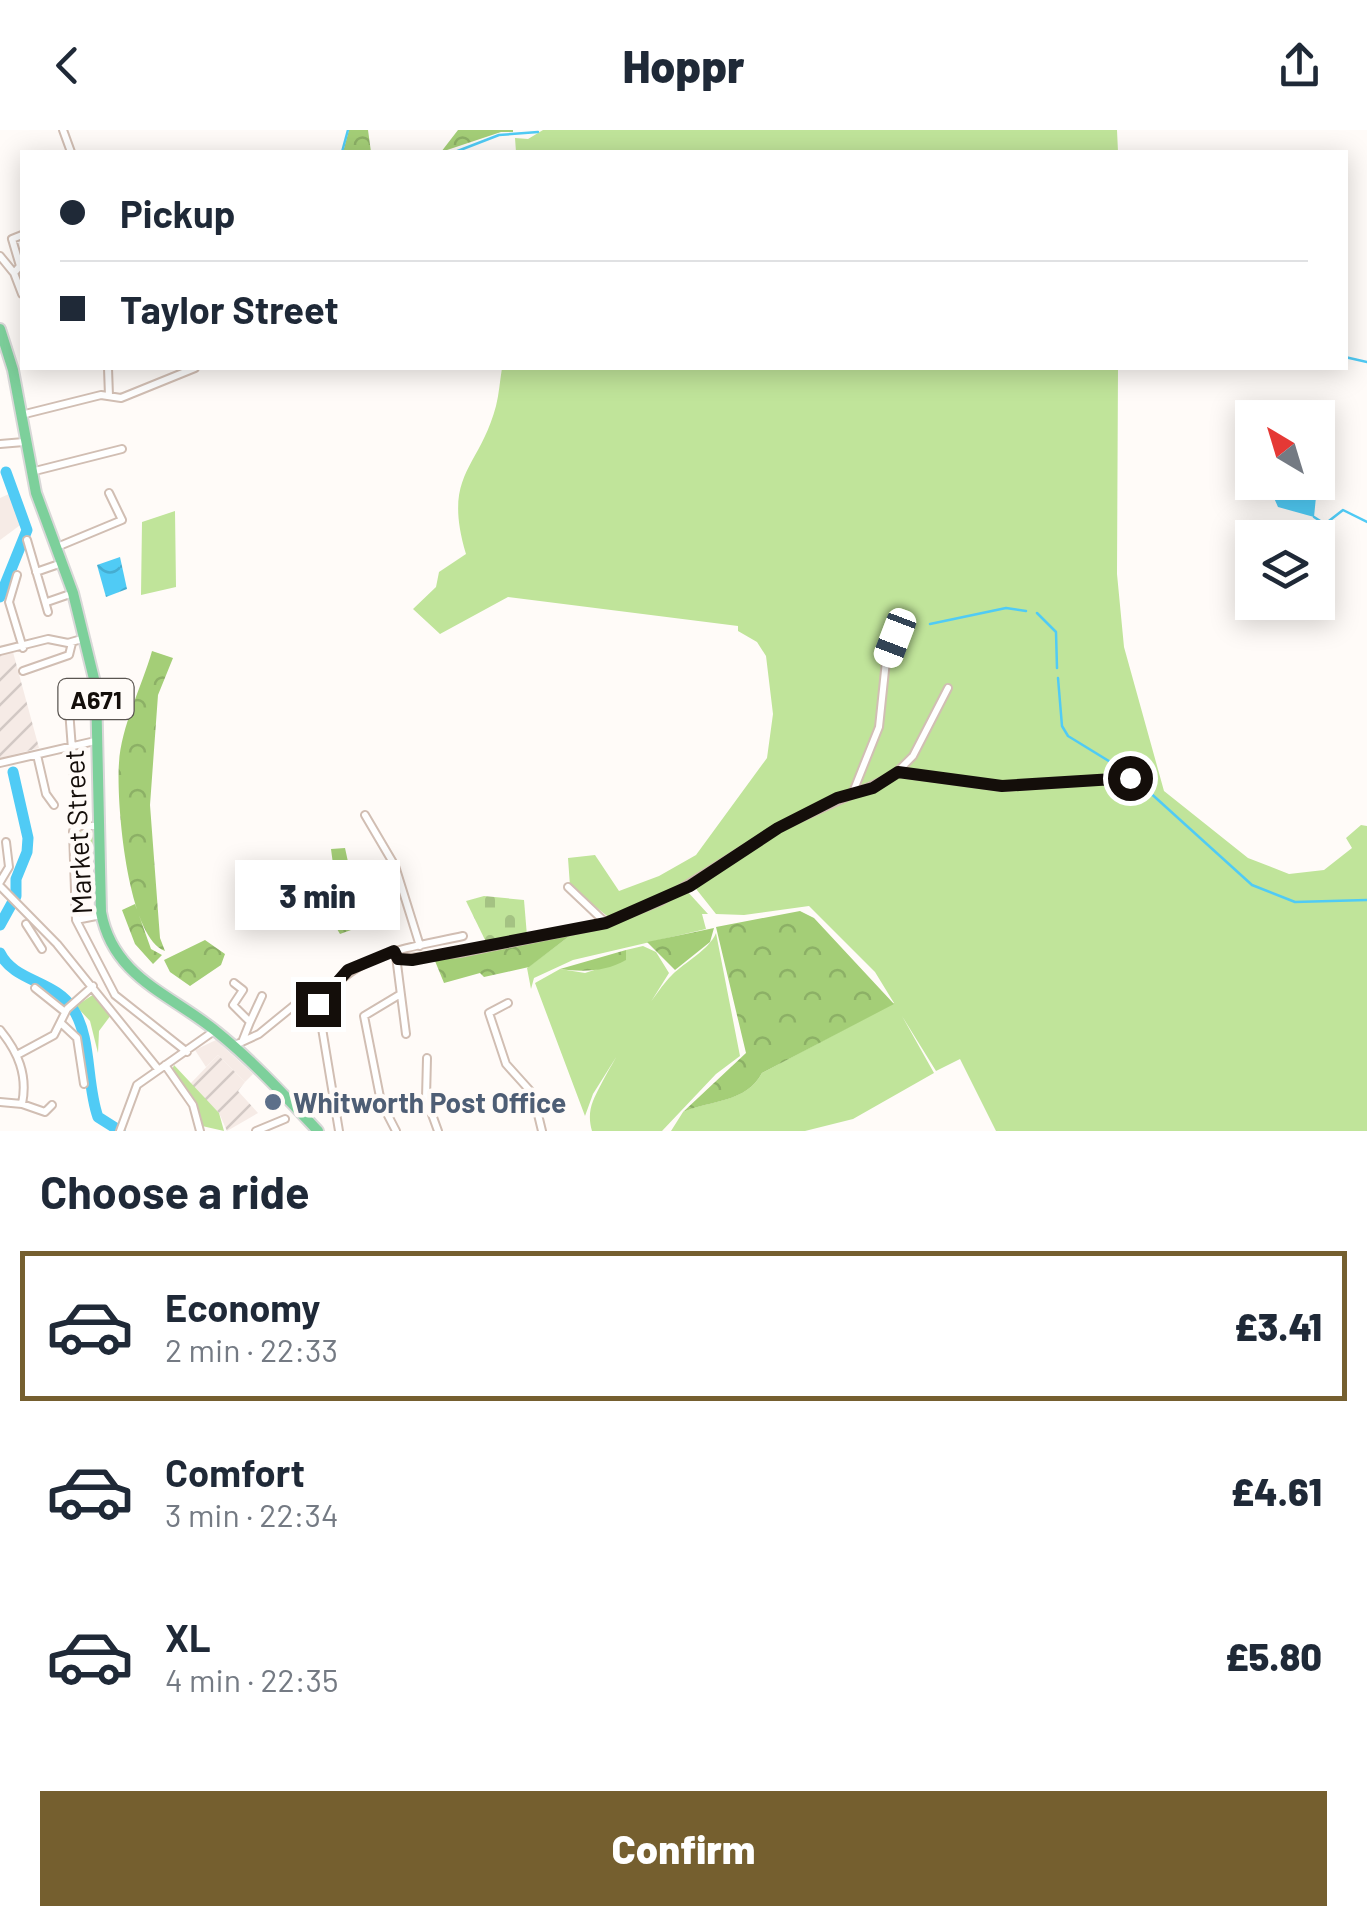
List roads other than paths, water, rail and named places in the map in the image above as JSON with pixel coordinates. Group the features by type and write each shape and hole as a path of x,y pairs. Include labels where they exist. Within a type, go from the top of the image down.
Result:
{"main road":[{"name":"Market Street","path":"0,329 31,472 74,593 96,687 101,914 110,942 130,970 237,1044 318,1131"}],"street":[{"path":"14,273 20,266 12,239 20,236"},
{"path":"0,256 14,273 20,289"},
{"path":"108,370 109,396"},
{"path":"21,415 136,392 190,370"},
{"path":"0,444 24,442"},
{"path":"31,472 122,449"},
{"path":"57,546 122,520 109,493"},
{"path":"27,540 48,612"},
{"path":"36,572 63,562"},
{"path":"17,576 9,602 24,648"},
{"path":"47,602 74,593"},
{"path":"853,793 879,726 886,661 896,634"},
{"path":"0,651 48,639 72,643 86,638"},
{"path":"23,672 69,655 72,643"},
{"path":"67,683 75,789"},
{"path":"396,955 460,953 606,923 690,886 778,828 853,793 873,788 898,772 913,756 948,688"},
{"path":"0,764 95,741"},
{"path":"37,754 46,794 54,806"},
{"path":"898,772 1002,786 1124,779 1135,774"},
{"path":"365,815 394,866 420,946"},
{"path":"98,826 80,826 73,831 76,920 115,994 187,1052"},
{"path":"6,842 9,867 0,884 93,986 193,1106 200,1131"},
{"path":"568,887 606,923"},
{"path":"76,920 101,914"},
{"path":"26,924 42,949"},
{"path":"35,938 45,931"},
{"path":"318,1004 348,970 464,936"},
{"path":"396,955 406,1034"},
{"path":"234,983 243,990 234,1005 250,1022"},
{"path":"18,1055 48,1040 62,1024 66,1011 93,986"},
{"path":"35,988 66,1011"},
{"path":"396,1131 380,1102 364,1016 399,995"},
{"path":"237,1044 262,996"},
{"path":"237,1044 297,1003 318,1004"},
{"path":"508,1003 489,1014 506,1064 533,1094 542,1131"},
{"path":"318,1004 339,1131"},
{"path":"62,1024 77,1038 84,1084"},
{"path":"2,1026 18,1055 22,1104"},
{"path":"120,1131 137,1085 215,1030"},
{"path":"426,1058 426,1098 438,1131"},
{"path":"0,1102 22,1104 44,1117 52,1105"},
{"path":"256,1131 286,1119"}],"water":[{"path":"1275,500 1316,500 1314,517 1278,507"},
{"path":"120,557 127,589 106,597 97,565"}],"waterway":[{"path":"343,150 348,130"},
{"path":"460,150 499,135 538,132"},
{"path":"1348,358 1367,362"},
{"path":"170,375 182,370"},
{"path":"0,597 27,530 6,472"},
{"path":"1314,517 1325,524 1343,510 1367,522"},
{"path":"930,624 1006,608 1026,611"},
{"path":"1037,613 1056,632 1057,668"},
{"path":"1058,678 1062,726 1068,736 1130,774"},
{"path":"0,925 16,896 16,879 27,852 28,838 13,772"},
{"path":"1135,779 1252,885 1295,902 1367,900"},
{"path":"0,953 15,970 56,992 73,1009 83,1033 98,1117 120,1131"}],"place":[{"name":"Whitworth Post Office","path":"273,1102"}]}
